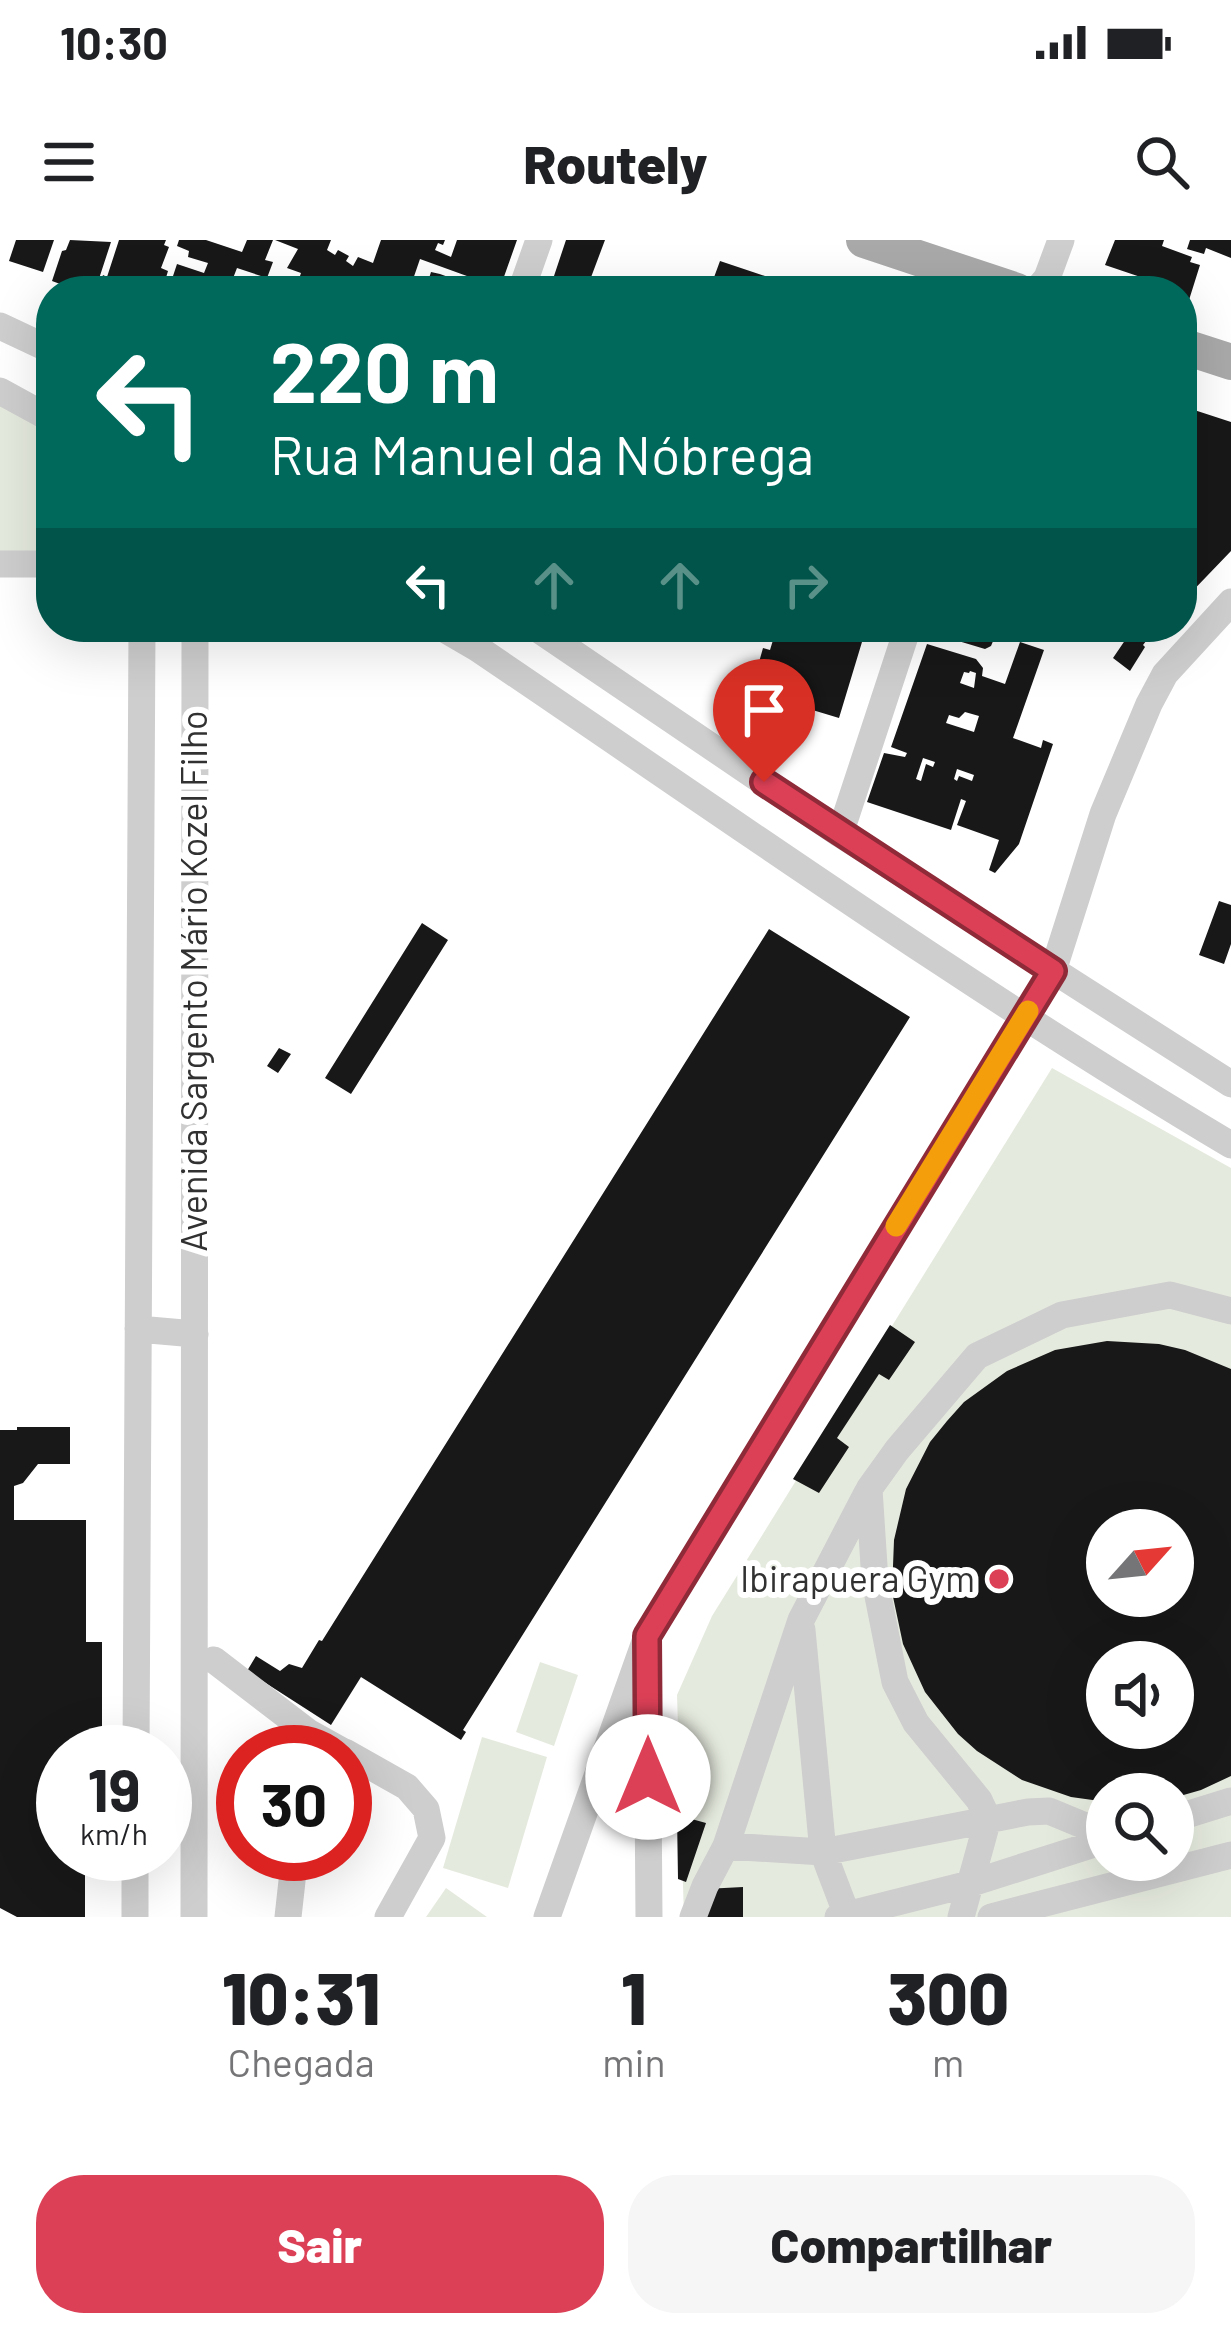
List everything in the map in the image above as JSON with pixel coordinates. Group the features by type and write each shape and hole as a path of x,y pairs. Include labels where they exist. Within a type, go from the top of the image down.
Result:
{"main road":[{"path":"864,240 972,276"},
{"path":"1197,351 1231,362"}],"street":[{"path":"526,276 539,240"},
{"path":"1048,276 1060,240"},
{"path":"0,326 36,343"},
{"path":"0,391 36,411"},
{"path":"0,564 36,564"},
{"path":"1197,639 1231,602"},
{"name":"Avenida Sargento Mário Kozel Filho","path":"136,1725 142,642"},
{"name":"Avenida Sargento Mário Kozel Filho","path":"194,642 194,1917"},
{"path":"469,642 1024,1017 1231,1145"},
{"path":"559,642 840,834 1231,1084"},
{"path":"840,834 903,642"},
{"path":"547,1917 647,1636 1053,971 1103,814 1149,704 1165,674 1194,642"},
{"path":"543,692 573,651"},
{"path":"693,1917 726,1846 801,1620 869,1489 977,1356 1062,1316 1170,1295 1231,1311"},
{"path":"138,1329 194,1334"},
{"path":"869,1489 875,1581 895,1682 916,1723 979,1800 988,1819 961,1917"},
{"path":"801,1620 824,1852 842,1916 969,1884 1086,1844"},
{"path":"647,1636 649,1917"},
{"path":"214,1660 288,1725"},
{"path":"372,1767 407,1787 426,1809 432,1838 388,1917"},
{"path":"1194,1812 1231,1801"},
{"path":"726,1846 824,1852 1048,1811 1086,1828"},
{"path":"991,1917 1231,1855"},
{"path":"135,1881 135,1917"},
{"path":"288,1917 292,1881"}],"shaded area":[{"path":"0,405 36,425 36,554 0,553"},
{"path":"1052,1068 1231,1168 1231,1917 684,1917 677,1695 712,1616"},
{"path":"540,1662 578,1675 554,1746 516,1732"},
{"path":"482,1737 547,1757 508,1888 443,1868"},
{"path":"446,1888 487,1917 426,1917"}],"building":[{"path":"16,240 54,240 43,272 9,261"},
{"path":"70,240 111,242 100,276 54,276"},
{"path":"119,240 166,240 164,245 169,247 161,268 168,271 166,276 107,276"},
{"path":"179,240 206,240 242,252 247,240 273,240 265,260 273,262 268,276 237,268 234,276 173,276 177,264 204,273 208,263 188,257 189,251 177,246"},
{"path":"275,240 331,240 327,250 349,256 346,261 353,266 358,257 373,263 381,240 445,240 435,250 451,257 457,240 517,240 504,276 467,276 420,259 414,276 300,276 287,268 298,249"},
{"path":"566,240 605,240 592,276 554,276"},
{"path":"1115,240 1164,240 1162,246 1200,265 1197,276 1138,276 1105,265"},
{"path":"1190,240 1231,240 1231,258 1206,248 1204,254 1187,249"},
{"path":"720,261 765,276 714,276"},
{"path":"1197,411 1231,422 1231,551 1197,586"},
{"path":"772,642 862,642 839,718 786,702 789,691 754,680 763,648 770,650"},
{"path":"962,642 993,642 985,649"},
{"path":"1020,642 1044,650 1013,738 1041,748 1043,740 1053,744 1019,844 995,873 989,870 999,840 957,825 966,801 961,799 951,830 867,802 884,753 905,757 907,753 891,747 927,644 976,659 983,668 982,676 1005,684","holes":["964,672 976,673 974,688 960,683","965,712 979,716 974,732 946,723 949,715 959,718","923,758 935,762 933,767 926,764 921,781 916,779","957,769 974,775 972,781 954,779"]},
{"path":"1124,642 1145,642 1130,671 1113,658"},
{"path":"1219,901 1231,905 1231,944 1224,964 1199,955"},
{"path":"422,923 448,940 351,1094 325,1078"},
{"path":"769,929 910,1017 461,1740 361,1677 331,1725 247,1671 256,1656 280,1671 289,1664 302,1668"},
{"path":"279,1048 291,1054 278,1073 267,1066"},
{"path":"890,1325 915,1342 889,1380 879,1374 837,1438 849,1447 819,1493 793,1479"},
{"name":"Ibirapuera Gym","path":"1107,1341 1159,1344 1231,1369 1231,1776 1194,1792 1194,1773 1086,1773 1086,1799 1071,1797 1022,1780 977,1751 925,1692 903,1644 892,1592 894,1540 906,1489 930,1442 964,1402 1007,1371 1055,1350"},
{"path":"70,1427 70,1464 38,1464 23,1483 14,1486 14,1520 86,1520 86,1642 102,1642 102,1725 36,1725 36,1881 85,1881 85,1917 17,1917 0,1908 0,1430"},
{"path":"677,1815 706,1823 686,1882 678,1879"},
{"path":"743,1887 743,1917 705,1917 705,1889"}],"slow traffic":[{"path":"896,1226 1028,1011"}],"place":[{"name":"Ibirapuera Gym","path":"999,1579"}],"route":[{"path":"648,1777 647,1636 1053,971 764,782"}]}
